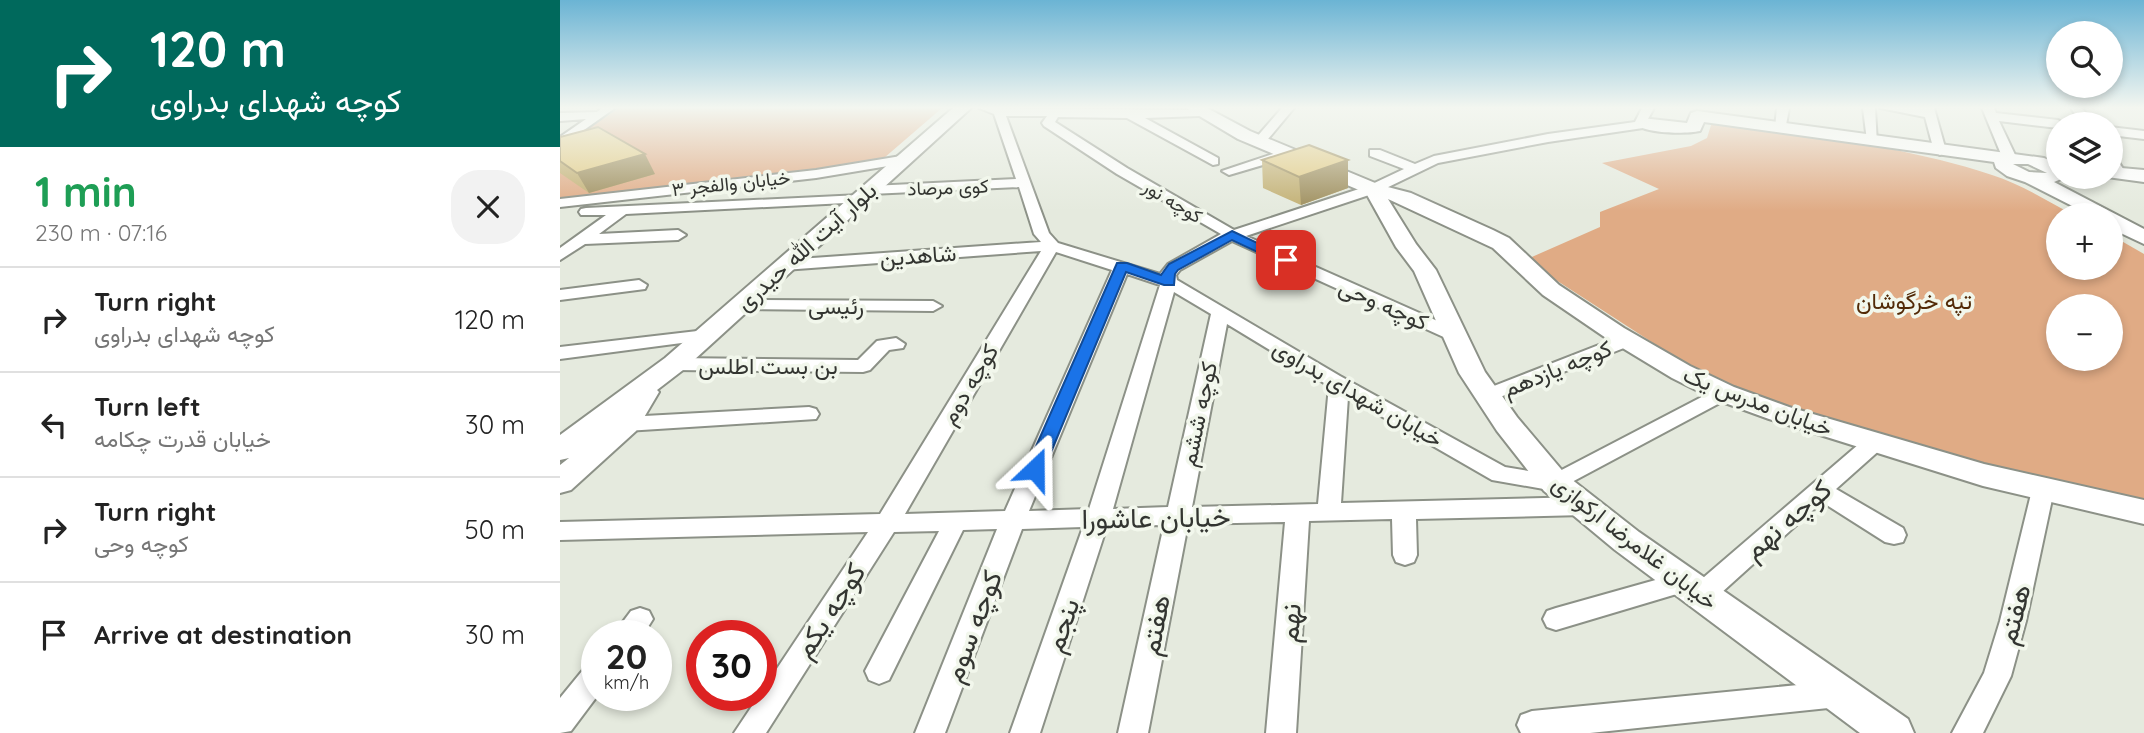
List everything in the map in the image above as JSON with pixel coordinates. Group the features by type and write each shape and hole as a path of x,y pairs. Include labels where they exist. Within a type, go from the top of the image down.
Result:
{"street":[{"name":"بلوار آیت الله حیدری","path":"560,450 674,364 922,142"},
{"path":"1007,142 1026,183 1042,234 1052,246"},
{"name":"کوچه نور","path":"1078,142 1235,237"},
{"path":"1180,142 1213,161"},
{"path":"1260,142 1373,189"},
{"path":"1169,282 1168,274 1174,267 1235,237 1373,189 1447,158 1527,142"},
{"path":"1881,142 1940,151 2046,176"},
{"path":"1938,142 1940,151"},
{"path":"2002,142 2011,167"},
{"path":"1229,171 1287,153"},
{"path":"1375,153 1416,169"},
{"name":"خیابان والفجر ۳","path":"560,203 816,174 901,160"},
{"path":"2011,167 2034,161 2046,162"},
{"path":"2034,161 2046,169"},
{"path":"2123,171 2144,176"},
{"name":"کوی مرصاد","path":"865,195 1026,183"},
{"name":"خیابان غلامرضا ارکوازی","path":"1373,189 1407,247 1425,270 1441,300 1472,373 1555,483 1693,588 1893,733"},
{"name":"خیابان مدرس یک","path":"1373,189 1423,205 1501,243 1551,290 1627,340 1681,372 1724,393 1874,443 2043,490 2144,512"},
{"path":"2072,189 2089,203"},
{"path":"560,212 865,195"},
{"path":"560,255 624,210"},
{"path":"2123,226 2144,238"},
{"path":"579,240 678,235"},
{"name":"کوچه وحی","path":"1235,237 1454,335"},
{"name":"شاهدین","path":"784,265 1052,246"},
{"name":"خیابان شهدای بدراوی","path":"1052,246 1169,282 1339,384 1500,474 1555,483"},
{"name":"کوچه دوم","path":"887,523 1052,246"},
{"name":"کوچه سوم","path":"930,733 1013,520 1122,266"},
{"name":"پنجم","path":"1025,733 1098,518 1169,282"},
{"path":"560,295 639,285"},
{"name":"رئیسی","path":"740,305 933,306"},
{"name":"کوچه ششم","path":"1176,516 1220,313"},
{"path":"560,353 706,335"},
{"name":"کوچه یازدهم","path":"1488,395 1627,340"},
{"name":"بن بست اطلس","path":"674,364 863,366 884,345 896,344"},
{"path":"1329,512 1339,384"},
{"name":"بلوار آیت الله حیدری","path":"560,482 626,425 649,385"},
{"path":"1555,483 1724,393"},
{"path":"626,425 809,414"},
{"name":"کوچه نهم","path":"1693,588 1820,491 1874,443"},
{"name":"هفتم","path":"1968,733 1997,676 2013,621 2043,490"},
{"path":"1820,491 1894,535"},
{"name":"خیابان عاشورا","path":"560,531 1584,506"},
{"path":"1404,511 1405,555"},
{"name":"نهم","path":"1281,733 1298,513"},
{"name":"هفتم","path":"1133,733 1176,516"},
{"path":"878,671 956,521"},
{"name":"کوچه یکم","path":"749,733 887,523"},
{"path":"1556,619 1693,588"},
{"path":"560,721 581,694"},
{"path":"1532,725 1839,694"}],"green space":[{"path":"569,142 902,142 884,158 854,165 560,198 560,148"},
{"name":"تپه خرگوشان","path":"1699,142 1854,142 1923,156 1992,175 2052,203 2046,203 2046,280 2123,280 2123,242 2144,254 2144,502 1933,453 1737,390 1698,372 1525,260 1600,227 1600,212 1659,189 1602,163 1691,146"}],"building":[{"path":"560,142 624,142 645,154 577,173 560,161"},
{"path":"1309,145 1348,160 1299,177 1262,160"}],"route":[{"path":"1035,469 1122,266 1169,282 1168,274 1174,267 1232,235 1286,260"}]}
